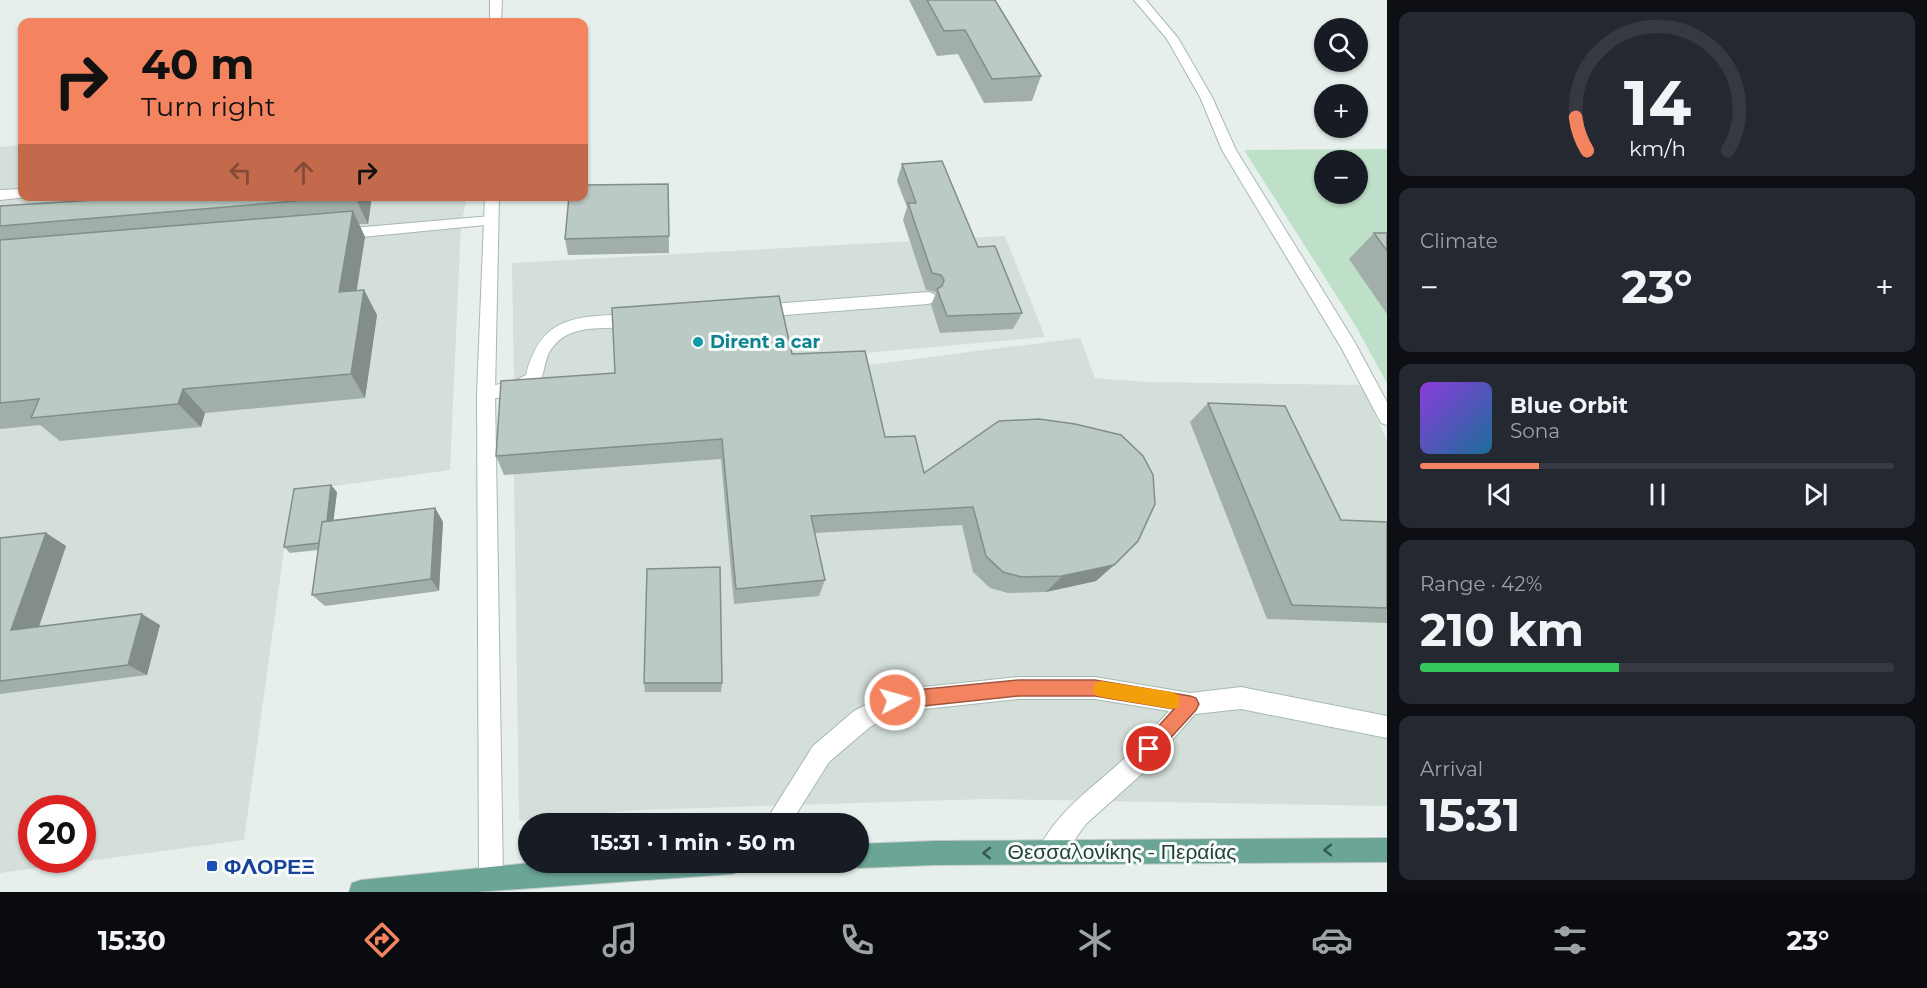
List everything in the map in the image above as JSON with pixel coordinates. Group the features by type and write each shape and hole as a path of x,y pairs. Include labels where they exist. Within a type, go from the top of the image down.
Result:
{"main road":[{"name":"Θεσσαλονίκης - Περαίας","path":"869,856 1387,850"},
{"path":"361,892 491,878 566,873"}],"street":[{"path":"496,0 496,18"},
{"path":"1140,0 1172,38 1206,97 1229,150 1348,345 1387,418"},
{"path":"0,195 18,194"},
{"path":"491,878 486,393 492,201"},
{"path":"331,235 491,221"},
{"path":"741,312 928,298"},
{"path":"486,393 519,387 533,379 544,345 556,333 590,324 648,319"},
{"path":"783,813 821,754 862,719 895,700 1019,688 1095,688 1190,704 1241,698 1387,727"},
{"path":"1050,852 1078,816 1137,762 1190,704"}],"shaded area":[{"path":"18,145 18,201 466,201 461,225 450,470 292,492 244,840 96,860 96,795 18,795 18,871 0,873 0,147"},
{"path":"1005,236 1045,337 514,384 512,263"},
{"path":"1080,338 1095,378 1145,382 1361,385 1387,440 1387,806 986,799 638,810 606,813 519,813 513,410"}],"green space":[{"path":"1387,149 1387,383 1355,325 1244,150"}],"building":[{"path":"927,0 995,0 1041,76 992,79 965,30 944,31"},
{"path":"942,161 978,247 995,246 1022,313 947,316 937,289 942,286 944,280 941,275 932,273 908,203 916,203 902,164"},
{"path":"668,184 669,236 565,239 569,201 588,201 588,185"},
{"path":"79,201 297,201 0,226 0,206"},
{"path":"353,211 339,292 364,290 351,374 183,389 178,404 31,418 39,399 0,403 0,240"},
{"path":"1374,233 1387,233 1387,251"},
{"path":"779,296 792,354 865,351 885,437 915,436 924,473 999,421 1039,419 1075,424 1121,435 1143,456 1153,475 1155,504 1138,541 1114,565 1062,576 1022,577 1003,572 986,556 973,507 811,516 825,580 736,589 722,439 496,456 501,381 615,373 612,308"},
{"path":"1208,403 1285,406 1341,520 1387,522 1387,608 1292,605"},
{"path":"331,485 327,521 322,522 319,543 284,547 294,489"},
{"path":"435,508 431,579 312,595 322,522"},
{"path":"46,533 11,630 142,614 128,665 0,681 0,538"},
{"path":"720,567 722,683 644,683 647,569"}],"slow traffic":[{"path":"1101,689 1172,701"}],"place":[{"name":"Dirent a car","path":"698,342"},
{"name":"ΦΛΟΡΕΞ","path":"212,866"}],"route":[{"path":"895,700 1019,688 1095,688 1190,704 1149,749"}]}
